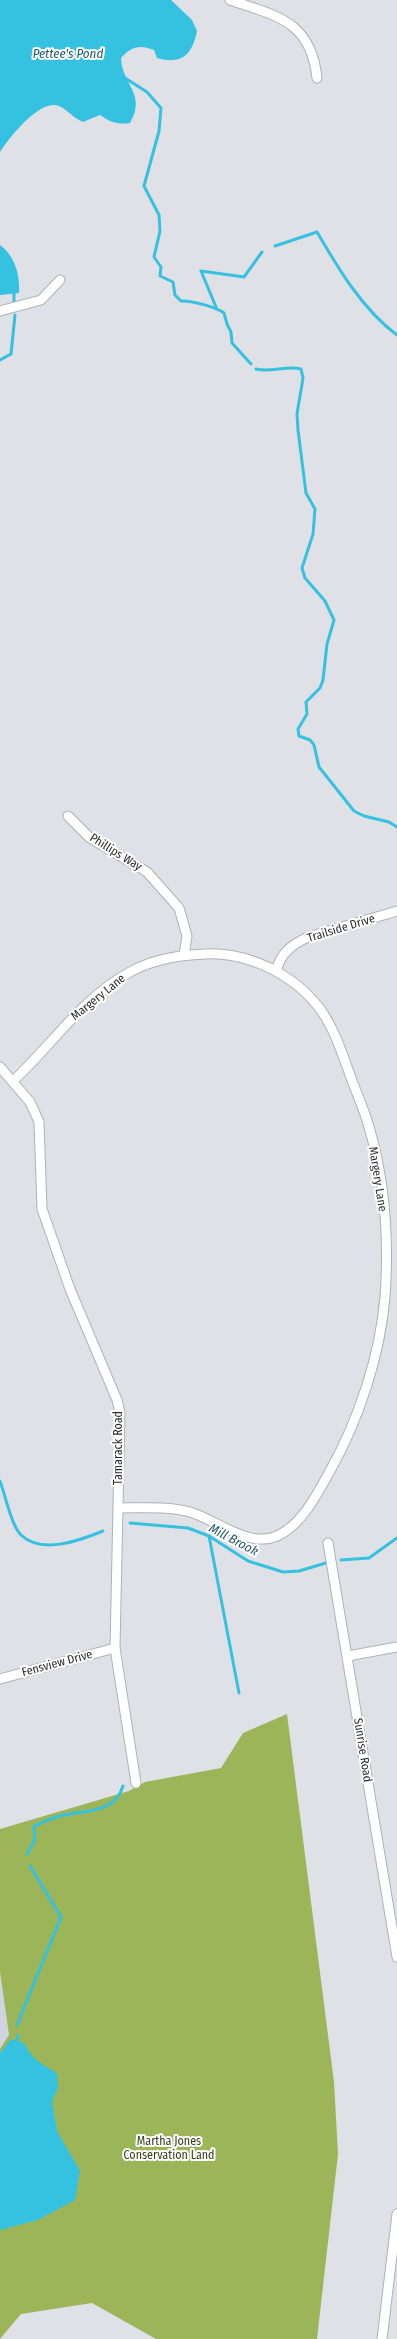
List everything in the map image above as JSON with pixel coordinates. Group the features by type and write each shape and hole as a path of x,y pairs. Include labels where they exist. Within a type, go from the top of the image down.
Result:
{"street":[{"path":"230,0 278,16 299,33 313,55 317,78"},
{"path":"0,311 41,300 60,280"},
{"name":"Phillips Way","path":"68,816 90,838 147,872 179,908 187,936 184,955"},
{"name":"Trailside Drive","path":"276,971 280,956 294,944 308,937 397,911"},
{"name":"Margery Lane","path":"13,1081 37,1059 64,1025 104,990 129,972 152,962 184,955 228,954 276,971 295,983 321,1010 337,1041 369,1127 381,1186 386,1258 385,1299 379,1338 369,1377 340,1453 320,1490 303,1513 287,1530 279,1535 266,1539 250,1537 190,1512 167,1509 118,1508"},
{"name":"Tamarack Road","path":"0,1067 30,1102 39,1122 42,1209 70,1289 117,1400 120,1412 115,1648 136,1783"},
{"name":"Sunrise Road","path":"328,1543 397,1957"},
{"path":"348,1656 397,1646"},
{"name":"Fensview Drive","path":"0,1679 115,1648"},
{"path":"382,2339 397,2214"}],"shaded area":[{"path":"0,1973 9,2035 0,2049"}],"green space":[{"name":"Martha Jones Conservation Land","path":"287,1714 334,2082 338,2154 317,2339 156,2339 92,2303 21,2314 0,2339 0,2049 9,2035 0,1972 0,1829 129,1791 145,1782 221,1768 243,1733"}],"water":[{"name":"Pettee's Pond","path":"0,0 171,0 192,20 197,31 189,52 179,59 166,60 157,58 154,50 144,47 132,49 121,58 122,67 135,97 136,104 135,113 130,123 122,124 114,122 100,115 83,122 75,118 61,107 54,105 47,106 31,116 0,152"},
{"path":"0,245 5,249 16,266 19,279 19,293 0,295"},
{"path":"11,2039 24,2043 30,2053 38,2061 57,2073 58,2088 52,2101 57,2131 80,2171 75,2200 38,2220 0,2230 0,2053"}],"waterway":[{"path":"125,78 147,92 161,108 159,131 144,186 159,215 160,231 154,257 161,267 160,276 173,282 175,295 181,301 203,304 224,313 231,332 232,343 251,364"},
{"path":"275,246 317,232 342,274 362,300 384,325 397,335"},
{"path":"216,307 201,271 244,277 262,252"},
{"name":"Mill Brook","path":"14,291 14,303"},
{"name":"Mill Brook","path":"0,360 11,354 15,315"},
{"path":"256,369 301,369 303,378 297,414 298,430 306,493 315,509 313,534 302,568 305,578 325,601 334,620 327,644 323,680 320,688 306,702 307,714 298,729 299,736 310,740 314,745 319,767 354,811 364,816 389,822 397,827"},
{"name":"Mill Brook","path":"0,1481 14,1524 21,1535 30,1541 50,1545 62,1544 103,1531"},
{"name":"Mill Brook","path":"130,1523 188,1528 209,1536 248,1561 283,1572 299,1571 326,1563"},
{"path":"209,1536 239,1693"},
{"name":"Mill Brook","path":"341,1560 369,1558 397,1538"},
{"path":"27,1854 35,1840 34,1826 57,1817 106,1806 113,1802 119,1795 123,1786"},
{"path":"17,2025 61,1917 30,1866"},
{"path":"17,2043 18,2035"}]}
